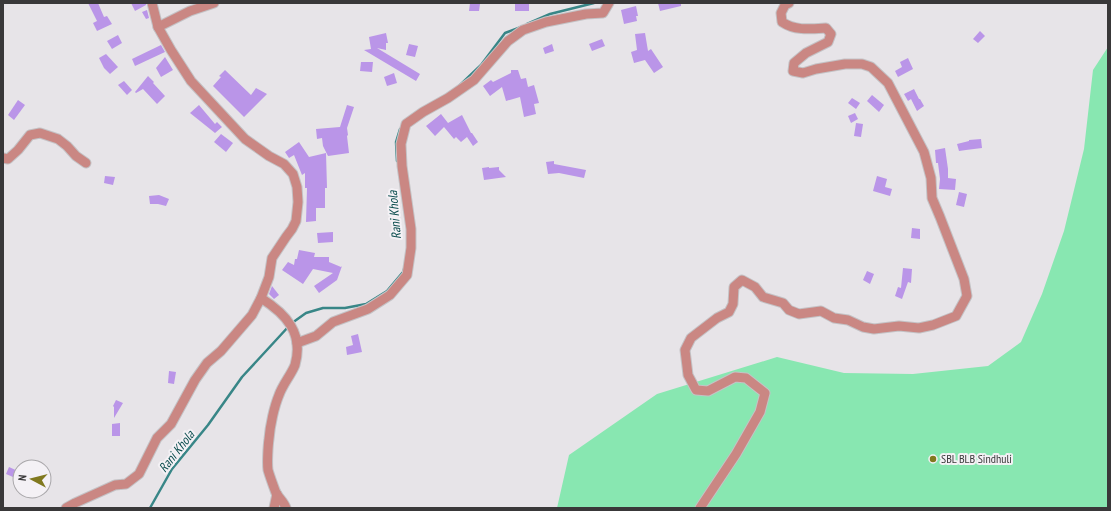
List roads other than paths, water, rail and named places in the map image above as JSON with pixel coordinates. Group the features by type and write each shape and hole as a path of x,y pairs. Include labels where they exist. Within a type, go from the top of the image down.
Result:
{"street":[{"path":"66,508 115,485 126,484 140,474 157,438 171,424 207,363 221,351 252,315 261,298 269,277 272,258 296,221 298,202 297,187 293,174 284,164 268,156 245,139 185,74 158,27 152,3"},
{"path":"158,27 190,11 214,3"},
{"path":"297,343 316,336 333,322 368,309 390,295 407,275 411,248 411,229 402,166 401,144 406,124 474,80 508,41 523,30 546,22 586,14 603,13 610,3"},
{"path":"700,508 736,454 760,412 765,393 746,378 735,377 708,391 696,390 688,375 685,350 691,338 717,318 729,312 733,304 734,287 742,280 755,287 763,296 783,303 790,310 799,314 821,311 834,318 848,320 863,328 874,330 899,326 919,328 933,325 956,316 967,296 964,279 932,198 931,178 924,152 888,83 871,67 862,64 845,64 803,73 793,71 794,63 806,53 828,42 831,34 826,28 809,29 789,27 782,22 781,13 785,5 789,3"},
{"path":"3,158 8,159 18,150 30,135 40,133 58,139 86,163"},
{"path":"261,298 268,302 287,319 294,331 298,350 294,366 279,394 274,410 269,439 268,469 277,494 286,508"},
{"path":"274,508 277,494"}],"waterway":[{"name":"Rani Khola","path":"527,24 550,14 594,3"},
{"name":"Rani Khola","path":"459,86 481,65 505,33 521,27"},
{"name":"Rani Khola","path":"397,161 396,142 400,129"},
{"name":"Rani Khola","path":"292,323 306,313 323,308 345,308 366,304 387,291 404,269"},
{"name":"Rani Khola","path":"150,508 172,469 208,425 242,377 289,326"}],"place":[{"name":"SBL BLB Sindhuli","path":"933,459"}]}
